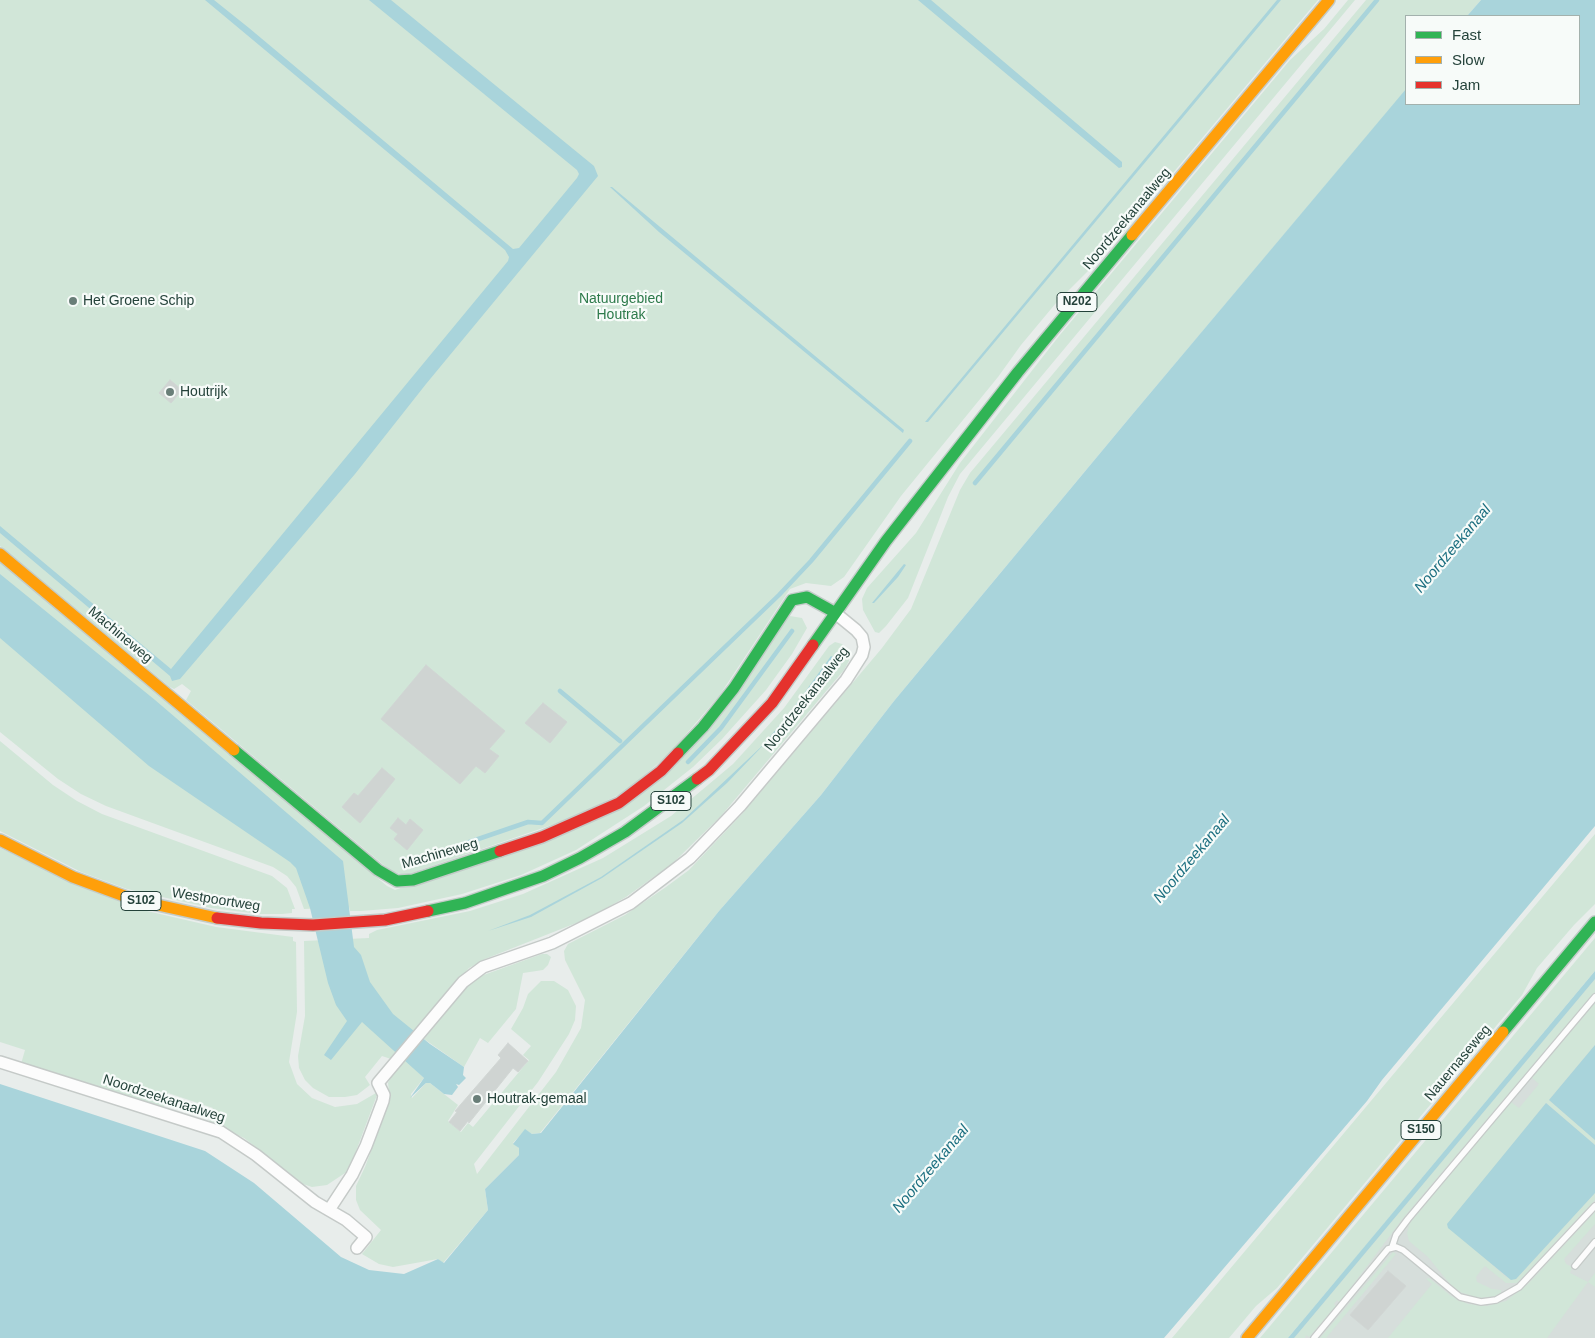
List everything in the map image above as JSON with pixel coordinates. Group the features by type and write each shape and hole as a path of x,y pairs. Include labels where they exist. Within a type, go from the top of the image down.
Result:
{"main road":[{"name":"Noordzeekanaalweg","path":"834,612 886,541 1018,372 1329,0"},
{"name":"Machineweg","path":"0,554 378,870 397,881 422,877 542,837 619,803 666,766 703,727 724,702 792,600 806,597 834,612"},
{"name":"Westpoortweg","path":"0,840 66,874 135,900 217,918 292,924 368,922 447,908 523,884 587,855 648,818 709,770 751,728 787,683 834,612"},
{"name":"Nauernaseweg","path":"1247,1338 1595,922"}],"street":[{"name":"Noordzeekanaalweg","path":"329,1210 352,1175 366,1146 383,1101 384,1094 378,1083 473,973 484,967 552,943 614,913 672,874 708,841 857,665 864,647 862,637 834,612"},
{"name":"Noordzeekanaalweg","path":"0,1062 222,1132 329,1210 346,1220 366,1237 357,1248"}],"lane":[{"path":"1314,1338 1384,1252 1392,1247 1396,1235 1403,1225 1595,997"},
{"path":"1392,1247 1403,1250 1460,1297 1481,1302 1496,1300 1518,1287 1595,1206"},
{"path":"1575,1266 1595,1242"}],"shaded area":[{"path":"1595,971 1595,1338 1288,1338 1353,1261"}],"green space":[{"name":"Natuurgebied Houtrak","path":"0,0 1318,0 1105,254 1056,303 1021,345 998,377 901,496 844,577 831,586 806,583 790,589 719,696 669,754 626,791 572,818 409,874 401,874 391,871 186,700 191,691 182,684 174,689 170,687 0,546"},
{"path":"1348,0 1355,0 960,474 948,497 908,598 886,626 879,633 875,632 863,610 862,599 867,588 916,533 960,463 1059,336 1290,60 1324,29"},
{"path":"1366,0 1481,0 1468,15 1405,15 1405,91 894,701 821,795 719,911 540,1133 532,1134 525,1130 513,1143 519,1148 520,1154 485,1189 488,1210 443,1263 438,1259 393,1267 379,1264 362,1254 381,1230 360,1210 356,1200 356,1186 390,1100 388,1083 391,1077 406,1060 424,1078 411,1094 412,1098 426,1083 430,1083 458,1105 448,1121 461,1132 468,1123 473,1127 529,1060 523,1055 531,1046 511,1029 523,1008 528,994 541,981 554,981 568,990 576,1006 575,1020 569,1034 538,1082 474,1164 477,1174 556,1072 581,1028 585,1000 565,960 564,951 568,944 625,915 689,870 742,814 882,648 911,609 960,490 970,473"},
{"path":"0,562 387,886 395,890 622,809 790,616 802,618 807,628 792,654 766,690 722,739 693,767 644,806 576,850 521,875 462,894 398,908 361,911 350,911 349,907 304,909 296,887 287,876 273,867 106,806 81,794 58,779 0,732"},
{"path":"835,642 842,644 848,650 849,661 844,670 721,816 673,863 626,897 589,918 485,959 469,968 391,1059 382,1056 365,1077 370,1085 357,1095 329,1097 313,1088 305,1080 299,1068 298,1056 305,1016 304,941 369,938 369,934 377,930 470,911 523,894 603,858 671,816 733,764 784,708 829,646"},
{"path":"0,741 53,785 77,801 102,814 272,876 287,888 295,909 292,909 292,913 259,914 211,908 127,889 81,872 0,831"},
{"path":"1595,834 1595,904 1537,968 1522,995 1277,1288 1256,1306 1229,1338 1172,1338"},
{"path":"0,848 134,908 216,927 293,937 293,941 296,942 297,1012 289,1062 297,1084 312,1098 335,1107 357,1104 376,1093 377,1095 352,1162 345,1173 327,1185 312,1187 303,1184 244,1138 209,1122 213,1108 168,1093 164,1108 21,1064 25,1050 0,1042"},
{"path":"1595,938 1595,971 1353,1261 1288,1338 1260,1338"},
{"path":"542,954 547,954 551,957 548,965 543,970 523,973 516,1009 488,1043 480,1038 464,1067 424,1039 464,990 478,977"},
{"path":"1595,979 1595,992 1404,1217 1346,1294 1339,1302 1337,1300 1334,1304 1336,1306 1309,1337 1306,1335 1305,1338 1294,1338"},
{"path":"1595,1003 1595,1045 1549,1100 1595,1140 1595,1145 1546,1103 1447,1225 1506,1277 1516,1279 1595,1193 1595,1200 1517,1283 1506,1283 1485,1266 1482,1269 1476,1277 1477,1282 1492,1289 1501,1290 1501,1296 1478,1298 1460,1292 1450,1284 1428,1257 1409,1241 1407,1233 1410,1223 1511,1102 1519,1108 1539,1084 1532,1078"},
{"path":"1595,1212 1595,1224 1564,1259 1566,1264 1572,1267 1570,1273 1588,1282 1547,1338 1388,1338 1432,1284 1426,1279 1429,1278 1451,1296 1468,1304 1487,1306 1506,1301 1528,1284"},
{"path":"1393,1252 1396,1254 1326,1338 1320,1338"},
{"path":"1595,1273 1595,1287 1588,1282"}],"water":[{"path":"205,0 214,0 249,28 513,249 519,248 577,178 579,174 577,170 369,0 391,0 594,166 598,176 426,384 355,474 180,679 172,681 170,676 0,533 0,526 171,669 508,261 509,257 505,250"},
{"path":"918,0 931,0 1122,162 1122,167 1119,168"},
{"path":"1277,0 1281,0 928,422 925,422"},
{"name":"Noordzeekanaal","path":"1481,0 1595,0 1595,826 1382,1080 1367,1101 1164,1338 0,1338 0,1084 205,1151 254,1183 341,1257 369,1270 404,1274 438,1259 444,1263 488,1210 485,1189 519,1155 519,1148 513,1144 525,1129 532,1134 541,1133 719,911 821,795 894,701 1405,90 1405,105 1580,105 1580,15 1468,15"},
{"path":"610,187 904,430 903,433 659,232"},
{"path":"904,564 906,565 898,577 872,603"},
{"path":"0,574 155,700 343,861 354,947 361,955 370,982 393,1014 430,1044 464,1067 463,1075 466,1078 459,1085 456,1084 458,1087 452,1095 444,1094 430,1083 426,1083 410,1098 424,1078 362,1022 331,1060 324,1055 347,1021 336,1005 328,983 310,908 296,868 290,862 149,766 0,638"},
{"path":"831,656 833,657 815,683 776,732 727,783 682,823 602,878 531,917 488,931 530,915 601,877 683,820 761,747 789,714"},
{"path":"1595,971 1595,979 1294,1338 1288,1338"},
{"path":"1595,1045 1595,1140 1549,1100"},
{"path":"1546,1103 1595,1145 1595,1193 1516,1279 1511,1280 1448,1228 1447,1224"}],"building":[{"name":"Houtrijk","path":"170,380 182,390 171,403 159,393"},
{"path":"426,665 505,731 489,749 499,756 485,773 476,766 460,784 381,719"},
{"path":"543,703 567,722 550,743 525,723"},
{"path":"382,768 395,779 360,823 342,807 354,793 358,796"},
{"path":"398,818 406,825 410,819 423,830 407,850 394,839 398,834 390,828"},
{"path":"508,1043 528,1061 518,1072 513,1068 469,1123 468,1121 460,1131 449,1122 457,1112 455,1111 501,1058 498,1055"},
{"path":"1388,1271 1406,1286 1368,1330 1350,1315"}],"waterway":[{"path":"975,483 1377,0"},
{"path":"405,864 528,822 542,823 779,595 811,561 910,441"},
{"path":"688,762 721,728 792,631"},
{"path":"560,691 620,741"}],"traffic: fast":[{"path":"813,645 886,541 1018,372 1132,235"},
{"path":"678,753 703,727 734,688 792,600 807,597 834,612"},
{"path":"234,750 378,870 397,881 413,880 500,851"},
{"path":"428,911 465,903 543,876 580,858 625,832 697,779"},
{"path":"1503,1032 1595,922"}],"traffic: slow":[{"path":"1132,235 1329,0"},
{"path":"0,554 234,750"},
{"path":"0,840 73,877 135,900 217,918"},
{"path":"1247,1338 1503,1032"}],"traffic: jam":[{"path":"697,779 709,770 772,703 813,645"},
{"path":"500,851 542,837 619,803 661,771 678,753"},
{"path":"217,918 261,923 313,925 385,920 428,911"}],"place":[{"name":"Het Groene Schip","path":"73,301"},
{"name":"Houtrijk","path":"170,392"},
{"name":"Houtrak-gemaal","path":"477,1099"}]}
